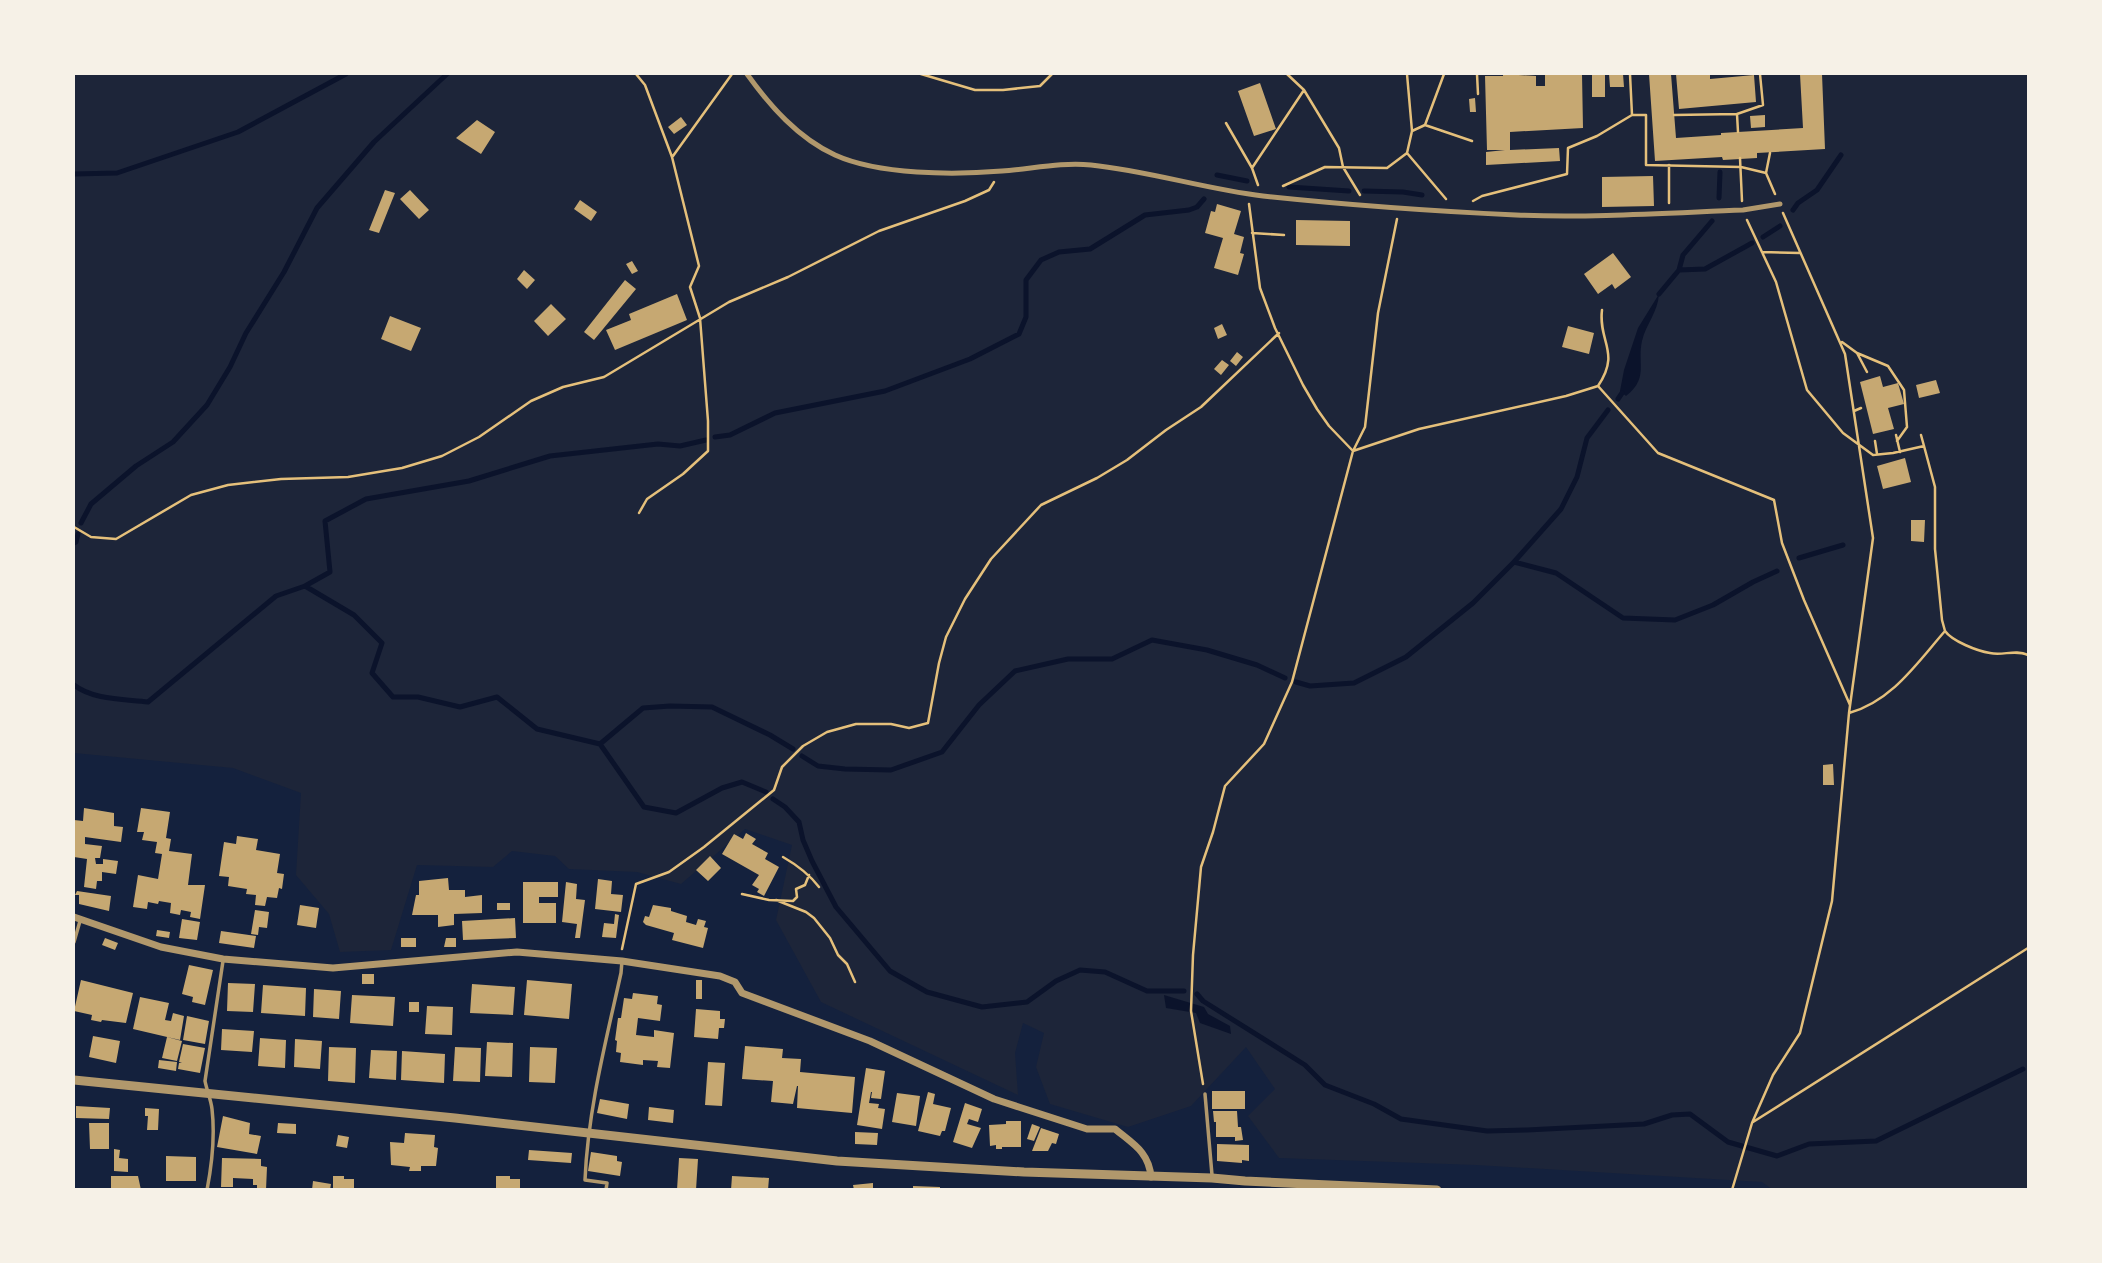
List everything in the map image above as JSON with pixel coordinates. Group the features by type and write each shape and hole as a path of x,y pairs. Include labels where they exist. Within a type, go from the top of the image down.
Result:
{"street":[{"path":"747,74 794,130 835,155 875,168 935,173 1001,172 1041,166 1090,165 1262,196 1367,207 1517,215 1743,210 1780,204"},
{"path":"77,918 161,947 223,959 333,968 517,952 622,961 720,976 735,982 742,993 870,1041 994,1099 1087,1129 1115,1129 1142,1152 1150,1163 1151,1177"},
{"path":"74,1080 837,1161 1212,1178 1245,1185 1437,1189"}],"lane":[{"path":"74,942 77,918"},
{"path":"207,1189 212,1164 212,1108 205,1081 223,959"},
{"path":"606,1189 607,1183 585,1180 588,1134 597,1077 622,961"},
{"path":"1205,1094 1212,1178"}],"path":[{"path":"636,74 645,85 672,157 699,266 691,287 700,318 708,421 708,451 683,474 647,499 639,513"},
{"path":"672,157 732,74"},
{"path":"921,74 975,90 1040,86 1052,74"},
{"path":"1287,74 1304,90 1339,148 1343,167 1367,207"},
{"path":"1226,124 1252,168 1262,196 1325,167 1387,168 1407,153 1412,131 1407,74"},
{"path":"1425,125 1444,74"},
{"path":"1477,74 1478,94"},
{"path":"1630,74 1632,115"},
{"path":"1674,115 1737,114 1763,105 1760,74"},
{"path":"1252,168 1304,90"},
{"path":"1737,114 1738,132"},
{"path":"1407,153 1456,211 1482,196 1567,174 1568,148 1597,136 1632,115 1652,116"},
{"path":"1646,116 1646,165 1741,166 1766,173"},
{"path":"1412,131 1425,125 1472,141"},
{"path":"1732,1189 1752,1123 1773,1075 1800,1033 1832,901 1849,713 1873,538 1845,354 1766,173 1770,153"},
{"path":"1740,158 1743,210 1776,282 1807,390 1843,433 1873,455 1924,446"},
{"path":"1669,213 1670,164"},
{"path":"74,527 91,537 116,539 191,495 228,485 281,478 348,477 402,468 442,456 479,437 531,401 563,387 604,377 729,302 788,277 879,231 989,190 1001,172"},
{"path":"1248,194 1260,288 1303,385 1329,426 1353,451"},
{"path":"1205,1094 1191,1011 1201,867 1226,786 1264,744 1292,682 1353,451 1365,427 1378,313 1399,208"},
{"path":"1252,233 1284,235"},
{"path":"1762,252 1800,253"},
{"path":"1353,451 1419,429 1566,396 1598,386 1605,375 1610,352 1601,322 1602,310"},
{"path":"622,961 636,884 669,872 704,847 774,790 782,767 803,746 827,732 856,724 891,724 909,728 928,723 946,637 965,599 991,559 1041,505 1127,460 1201,407 1279,333"},
{"path":"1839,340 1857,353 1888,366 1904,390 1907,427 1897,441"},
{"path":"1857,353 1867,372"},
{"path":"1598,386 1657,453 1774,500 1783,543 1804,600 1850,706"},
{"path":"1854,411 1861,408"},
{"path":"1896,435 1900,452"},
{"path":"1922,435 1935,487 1936,549 1945,631 1951,638 1990,654 2020,651 2028,655"},
{"path":"1875,441 1877,454"},
{"path":"1849,713 1887,695 1945,631"},
{"path":"783,857 819,887"},
{"path":"742,894 793,901 797,897 796,889 805,885 809,876"},
{"path":"776,900 814,918 830,938 838,956 847,964 855,982"},
{"path":"1752,1123 2028,948"}],"shaded area":[{"path":"74,74 2028,74 2028,1189 1773,1190 1762,1182 1476,1165 1279,1158 1248,1116 1275,1089 1246,1047 1191,1106 1128,1127 1050,1104 1036,1067 1044,1033 1023,1023 1015,1053 1018,1095 821,1002 776,920 792,845 745,829 681,884 637,872 569,869 555,856 512,851 493,867 417,865 391,950 340,952 329,914 296,875 301,793 233,768 74,753"},
{"path":"1659,294 1642,341 1640,377 1626,396 1620,391 1624,370 1638,328"},
{"path":"1164,995 1204,1007 1208,1014 1230,1026 1231,1034 1200,1023 1196,1013 1166,1008"}],"building":[{"path":"1545,74 1582,74 1583,128 1510,132 1510,150 1559,148 1560,161 1486,165 1486,152 1505,150 1487,150 1485,76 1536,76 1536,86 1545,86"},
{"path":"1592,74 1605,74 1605,97 1592,97"},
{"path":"1609,74 1623,74 1624,87 1610,87"},
{"path":"1649,74 1671,74 1676,138 1803,128 1800,74 1822,74 1825,149 1757,153 1757,158 1655,161"},
{"path":"1676,74 1710,74 1710,79 1754,75 1756,102 1679,109"},
{"path":"1260,83 1276,129 1254,136 1238,91"},
{"path":"1475,98 1476,112 1470,112 1469,99"},
{"path":"1765,115 1765,127 1751,128 1750,116"},
{"path":"681,117 687,125 674,134 668,127"},
{"path":"477,120 495,132 481,154 456,138"},
{"path":"1653,176 1654,206 1602,207 1602,177"},
{"path":"385,190 395,193 379,233 369,230"},
{"path":"410,190 429,210 419,219 400,199"},
{"path":"580,200 597,212 591,221 574,209"},
{"path":"1217,204 1241,211 1234,234 1244,237 1240,253 1244,254 1238,275 1214,268 1223,238 1205,233 1211,211 1215,212"},
{"path":"1296,220 1350,221 1350,246 1296,245"},
{"path":"1613,253 1631,277 1615,289 1612,284 1598,294 1584,274"},
{"path":"632,261 638,271 632,274 626,264"},
{"path":"524,270 535,280 527,289 517,279"},
{"path":"625,280 636,289 594,340 584,332"},
{"path":"677,294 687,320 615,350 606,330 631,320 629,314"},
{"path":"551,304 566,319 548,336 534,321"},
{"path":"390,316 421,328 411,351 381,339"},
{"path":"1222,324 1227,335 1218,339 1214,328"},
{"path":"1568,326 1594,333 1589,354 1562,347"},
{"path":"1237,352 1243,357 1236,366 1230,361"},
{"path":"1222,360 1229,365 1221,375 1214,369"},
{"path":"1880,376 1883,387 1898,383 1904,404 1888,408 1894,429 1873,434 1860,382"},
{"path":"1936,380 1940,393 1919,398 1916,385"},
{"path":"1905,458 1911,482 1883,489 1877,466"},
{"path":"1911,520 1925,520 1924,542 1911,541"},
{"path":"1833,764 1834,785 1823,785 1823,765"},
{"path":"84,808 114,813 114,826 123,827 121,842 85,837 85,844 102,846 100,858 95,858 96,864 103,864 103,859 118,861 116,874 102,872 102,881 97,881 96,889 84,887 87,859 74,857 74,820 83,821"},
{"path":"141,808 170,812 166,838 171,839 169,851 192,854 188,885 205,885 200,919 190,917 191,912 181,910 180,915 170,913 171,903 148,902 147,909 133,907 138,875 158,879 162,854 155,853 157,842 142,840 144,832 137,832"},
{"path":"746,833 756,839 752,844 768,853 765,859 779,867 764,896 752,885 759,875 722,854 734,834 743,839"},
{"path":"237,836 258,839 256,850 280,854 277,873 284,874 282,889 279,888 277,898 267,897 265,906 255,905 256,895 246,894 247,889 228,886 229,877 219,876 224,842 236,844"},
{"path":"710,856 721,868 708,881 696,870"},
{"path":"448,878 449,890 465,890 465,897 482,895 482,913 454,914 454,925 438,927 438,915 412,915 416,895 419,895 419,881"},
{"path":"598,879 612,881 611,894 623,895 621,912 595,909"},
{"path":"523,882 558,882 558,897 539,897 539,903 556,903 556,923 523,923"},
{"path":"566,882 577,884 576,899 585,900 580,938 575,938 577,924 562,922"},
{"path":"77,891 111,896 109,911 79,904 79,895 75,895"},
{"path":"497,903 510,903 510,910 497,910"},
{"path":"300,905 319,908 316,928 297,925"},
{"path":"653,905 671,908 671,911 687,916 686,922 696,925 698,919 706,921 704,927 708,928 703,948 672,940 674,933 646,925 643,922 645,916 649,917"},
{"path":"255,910 269,912 267,928 259,927 258,935 251,934"},
{"path":"615,914 619,915 616,938 602,937 604,923 614,924"},
{"path":"515,918 516,938 463,940 462,921"},
{"path":"182,919 200,922 197,940 179,938"},
{"path":"157,930 170,932 169,938 156,936"},
{"path":"221,931 256,936 254,948 219,943"},
{"path":"105,938 118,943 115,950 102,945"},
{"path":"401,938 416,938 416,947 401,947"},
{"path":"446,938 456,938 456,947 444,947"},
{"path":"189,965 213,970 205,1005 192,1002 193,997 182,994"},
{"path":"362,974 374,974 374,984 362,984"},
{"path":"81,980 133,993 126,1023 91,1020 92,1015 74,1011"},
{"path":"527,980 572,984 569,1019 524,1015"},
{"path":"696,980 702,980 702,999 696,999"},
{"path":"228,983 255,984 253,1012 227,1011"},
{"path":"472,984 515,987 513,1015 470,1013"},
{"path":"263,985 306,988 305,1016 261,1013"},
{"path":"314,989 341,991 339,1019 313,1017"},
{"path":"633,993 658,996 657,1004 662,1005 660,1021 638,1018 636,1035 654,1037 654,1030 674,1033 670,1068 657,1067 658,1061 643,1060 643,1065 620,1062 621,1053 616,1052 615,1040 618,1018 621,1018 624,998 632,999"},
{"path":"352,995 395,997 393,1026 350,1023"},
{"path":"140,997 169,1003 165,1020 171,1021 173,1013 184,1016 180,1040 133,1029"},
{"path":"409,1002 419,1002 419,1012 409,1012"},
{"path":"427,1006 453,1007 452,1035 425,1034"},
{"path":"696,1009 720,1011 720,1019 725,1019 724,1028 719,1028 718,1039 694,1037"},
{"path":"187,1016 209,1021 205,1044 183,1040"},
{"path":"222,1029 254,1031 252,1052 221,1050"},
{"path":"93,1036 120,1041 116,1063 89,1057"},
{"path":"167,1037 182,1041 177,1061 162,1058"},
{"path":"260,1038 286,1040 285,1068 258,1066"},
{"path":"295,1039 322,1041 320,1069 294,1067"},
{"path":"487,1042 513,1043 512,1077 485,1076"},
{"path":"183,1044 205,1048 200,1073 178,1069 179,1063 182,1063 179,1062"},
{"path":"745,1046 783,1049 782,1058 801,1059 800,1072 855,1077 852,1113 797,1108 798,1086 793,1104 771,1102 773,1081 742,1079"},
{"path":"329,1047 356,1048 355,1083 328,1081"},
{"path":"455,1047 481,1048 480,1082 453,1081"},
{"path":"530,1047 557,1048 555,1083 529,1082"},
{"path":"371,1050 397,1051 396,1080 369,1078"},
{"path":"402,1051 445,1054 444,1083 401,1080"},
{"path":"159,1060 177,1062 176,1071 158,1068"},
{"path":"708,1062 725,1063 722,1106 705,1105"},
{"path":"866,1068 885,1071 881,1099 871,1098 871,1092 869,1103 879,1104 878,1108 885,1109 882,1129 857,1125"},
{"path":"1212,1091 1245,1091 1245,1109 1212,1109"},
{"path":"928,1092 935,1094 933,1104 951,1108 945,1131 942,1131 940,1136 918,1131"},
{"path":"897,1093 920,1096 916,1126 892,1122"},
{"path":"600,1099 629,1104 627,1119 597,1113"},
{"path":"965,1103 982,1109 978,1122 969,1119 967,1124 981,1128 972,1148 953,1142"},
{"path":"76,1106 110,1108 109,1119 76,1118"},
{"path":"649,1107 674,1110 673,1123 648,1120"},
{"path":"145,1108 159,1109 158,1130 147,1130 148,1116 145,1116"},
{"path":"1213,1111 1237,1111 1238,1127 1241,1127 1243,1140 1216,1137"},
{"path":"223,1116 250,1123 249,1134 261,1136 257,1154 217,1147"},
{"path":"1006,1121 1021,1121 1021,1147 996,1149 996,1145 990,1146 989,1125 1006,1124"},
{"path":"89,1123 109,1123 109,1149 90,1149"},
{"path":"278,1123 296,1124 296,1134 277,1133"},
{"path":"1032,1124 1040,1127 1034,1141 1027,1139"},
{"path":"1041,1128 1059,1134 1056,1144 1052,1143 1048,1151 1032,1151"},
{"path":"855,1132 878,1133 877,1145 855,1144"},
{"path":"405,1133 435,1135 434,1147 438,1148 436,1166 421,1166 421,1171 409,1171 410,1167 391,1165 390,1142 404,1143"},
{"path":"338,1135 349,1137 347,1148 336,1146"},
{"path":"1217,1144 1249,1145 1249,1161 1217,1161"},
{"path":"114,1149 120,1150 119,1158 128,1159 128,1172 114,1171"},
{"path":"529,1150 572,1153 571,1163 528,1160"},
{"path":"591,1152 617,1156 617,1161 622,1162 620,1176 588,1171"},
{"path":"166,1156 196,1157 196,1181 166,1181"},
{"path":"222,1158 261,1159 261,1166 267,1167 266,1190 257,1190 253,1179 233,1178 233,1187 221,1187"},
{"path":"679,1158 698,1159 696,1190 677,1190"},
{"path":"111,1176 138,1176 141,1190 111,1190"},
{"path":"333,1176 354,1179 354,1190 333,1190"},
{"path":"496,1176 520,1179 520,1190 496,1190"},
{"path":"732,1176 769,1178 768,1190 731,1190"},
{"path":"313,1181 331,1184 330,1190 312,1190"},
{"path":"873,1183 873,1190 854,1190 853,1185"},
{"path":"913,1186 940,1187 940,1190 913,1190"}],"waterway":[{"path":"74,174 117,173 238,132 346,74"},
{"path":"81,523 91,504 136,466 173,442 207,405 230,367 246,333 284,272 317,208 374,142 447,74"},
{"path":"1793,210 1798,203 1817,190 1841,155"},
{"path":"1719,198 1720,172"},
{"path":"1217,175 1247,181"},
{"path":"1289,187 1349,191"},
{"path":"1364,191 1422,195"},
{"path":"715,437 730,435 775,413 885,391 970,359 1019,334 1026,317 1026,280 1041,260 1059,252 1090,249 1145,215 1189,210 1197,207 1204,199"},
{"path":"1659,294 1679,270 1683,255 1712,221"},
{"path":"1763,237 1780,226"},
{"path":"1679,270 1705,269 1752,243"},
{"path":"1618,399 1622,393"},
{"path":"1514,562 1561,509 1577,477 1587,438 1608,410"},
{"path":"305,586 330,572 325,521 366,499 469,481 550,456 658,444 680,446 706,440"},
{"path":"74,543 78,534"},
{"path":"1799,558 1843,545"},
{"path":"1296,682 1310,686 1354,683 1406,657 1473,603 1514,562 1556,573 1623,618 1675,620 1713,605 1777,571"},
{"path":"74,685 90,694 148,702 276,596 305,586 354,615 382,643 372,673 393,697 418,697 460,707 497,697 537,729 600,744 644,807 676,813 722,788 742,782 766,792"},
{"path":"802,756 818,766 891,770 942,752 979,705 1015,671 1068,659 1112,659 1152,640 1207,650 1257,665 1285,678"},
{"path":"600,744 643,708 712,707 793,749"},
{"path":"773,799 799,822 812,861 836,907 890,971 927,992 982,1007 1027,1002 1056,981 1080,970 1105,972 1147,991 1184,991"},
{"path":"1197,994 1203,1001 1305,1065 1325,1085 1374,1104 1401,1119 1487,1131 1644,1124 1672,1115 1690,1114 1728,1142 1777,1156 1809,1144 1876,1141 2023,1069"}]}
